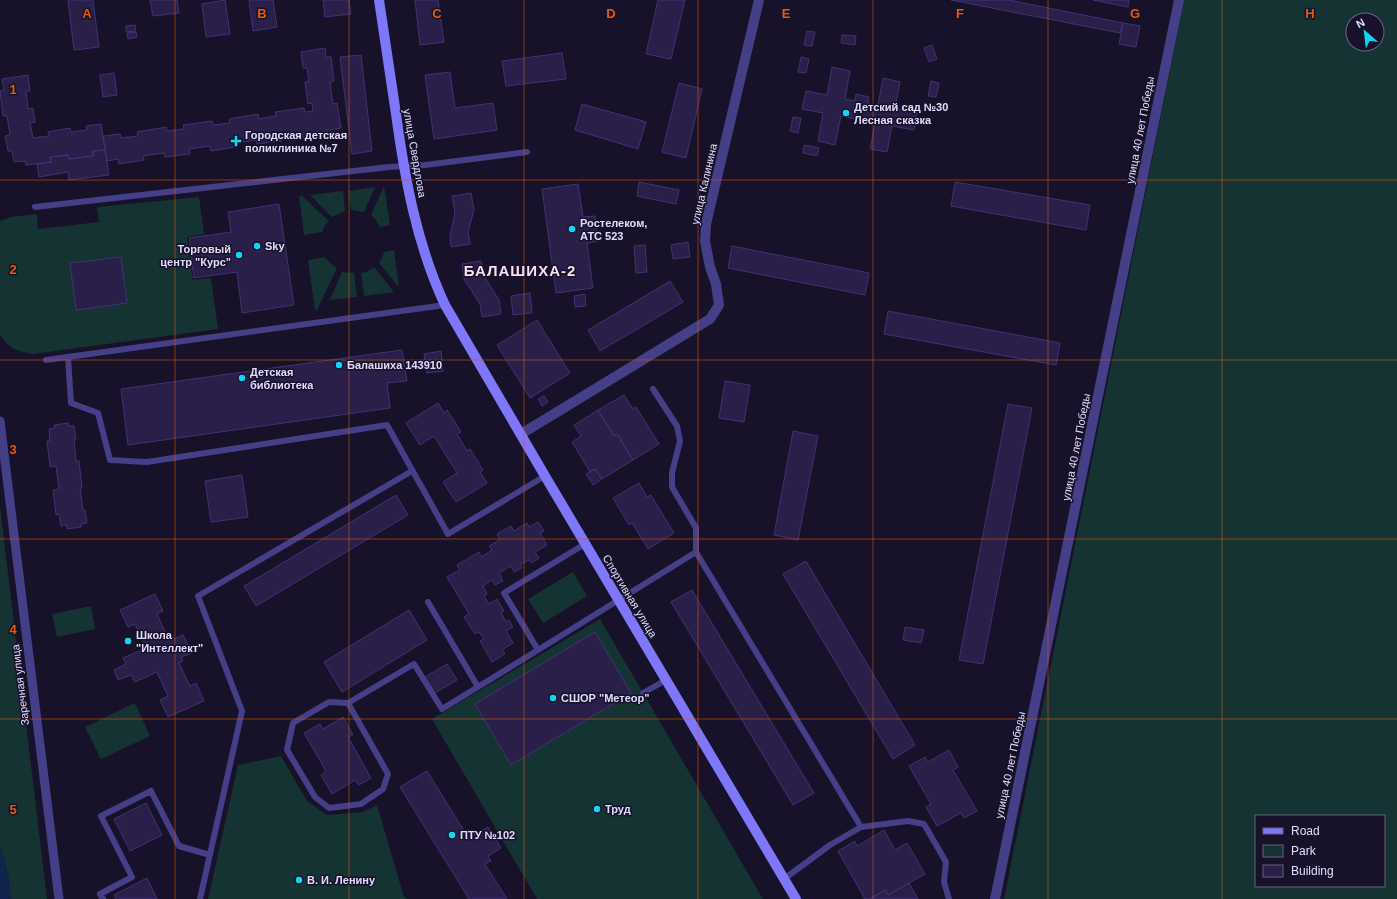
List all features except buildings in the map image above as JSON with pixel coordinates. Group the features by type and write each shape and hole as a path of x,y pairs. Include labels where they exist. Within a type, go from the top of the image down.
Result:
{"main road":[{"name":"улица Свердлова","path":"379,0 403,166 412,211 436,285 445,305"},
{"name":"Спортивная улица","path":"445,305 796,899"}],"street":[{"name":"улица Калинина","path":"521,434 710,319 719,305 716,284 710,267 705,241 706,224 759,0"},
{"name":"улица 40 лет Победы","path":"995,899 1179,0"},
{"name":"Заречная улица","path":"0,421 59,899"}],"lane":[{"path":"35,207 403,166 425,165 527,152"},
{"path":"46,360 445,305"},
{"path":"68,357 71,403 98,413 110,460 147,462 387,425 448,534 545,476"},
{"path":"653,389 676,426 680,441 672,473 672,487 696,528 696,552 861,827"},
{"path":"200,899 242,711 198,596 412,471"},
{"path":"538,650 504,592 585,544"},
{"path":"348,703 388,774 383,789 361,804 329,808 315,797 287,750 293,724 329,702 348,703 414,664 442,709 696,552"},
{"path":"428,602 478,687"},
{"path":"643,693 666,680"},
{"path":"103,899 100,894 132,877 101,816 151,791 179,846 210,855"},
{"path":"784,879 830,845 861,827 908,821 924,824 946,862 944,882 949,899"}],"green space":[{"path":"1184,0 1397,0 1397,899 1004,899"},
{"path":"384,186 390,225 380,227 371,215"},
{"path":"375,187 364,212 351,210 348,191"},
{"path":"343,191 345,211 332,217 310,195"},
{"path":"299,196 302,196 329,221 325,225 322,232 304,235"},
{"path":"199,197 204,234 187,237 193,280 211,278 218,329 33,354 14,349 3,340 0,335 0,221 11,217 37,214 38,229 99,222 97,207"},
{"path":"394,250 399,287 379,263 384,252"},
{"path":"325,257 337,268 317,310 315,310 308,260"},
{"path":"374,267 394,292 364,296 361,273"},
{"path":"342,272 354,273 357,297 330,300"},
{"path":"0,506 47,899 11,899 8,874 0,845"},
{"path":"573,572 587,596 543,623 528,599"},
{"path":"91,606 95,629 57,637 52,614"},
{"name":"Труд","path":"600,619 763,899 537,899 432,719"},
{"path":"135,703 150,736 101,759 85,727"},
{"path":"281,756 307,801 327,815 363,812 377,805 404,897 408,899 208,899 238,765"}],"water":[{"path":"0,845 8,874 11,899 0,899"}],"place":[{"name":"Детский сад №30 Лесная сказка","path":"846,113"},
{"name":"Городская детская поликлиника №7","path":"236,141"},
{"name":"Ростелеком, АТС 523","path":"572,229"},
{"name":"Sky","path":"257,246"},
{"name":"Торговый центр \"Курс\"","path":"239,255"},
{"name":"Балашиха 143910","path":"339,365"},
{"name":"Детская библиотека","path":"242,378"},
{"name":"Школа \"Интеллект\"","path":"128,641"},
{"name":"СШОР \"Метеор\"","path":"553,698"},
{"name":"Труд","path":"597,809"},
{"name":"ПТУ №102","path":"452,835"},
{"name":"В. И. Ленину","path":"299,880"}],"district":[{"name":"БАЛАШИХА-2","path":"520,270"}]}
